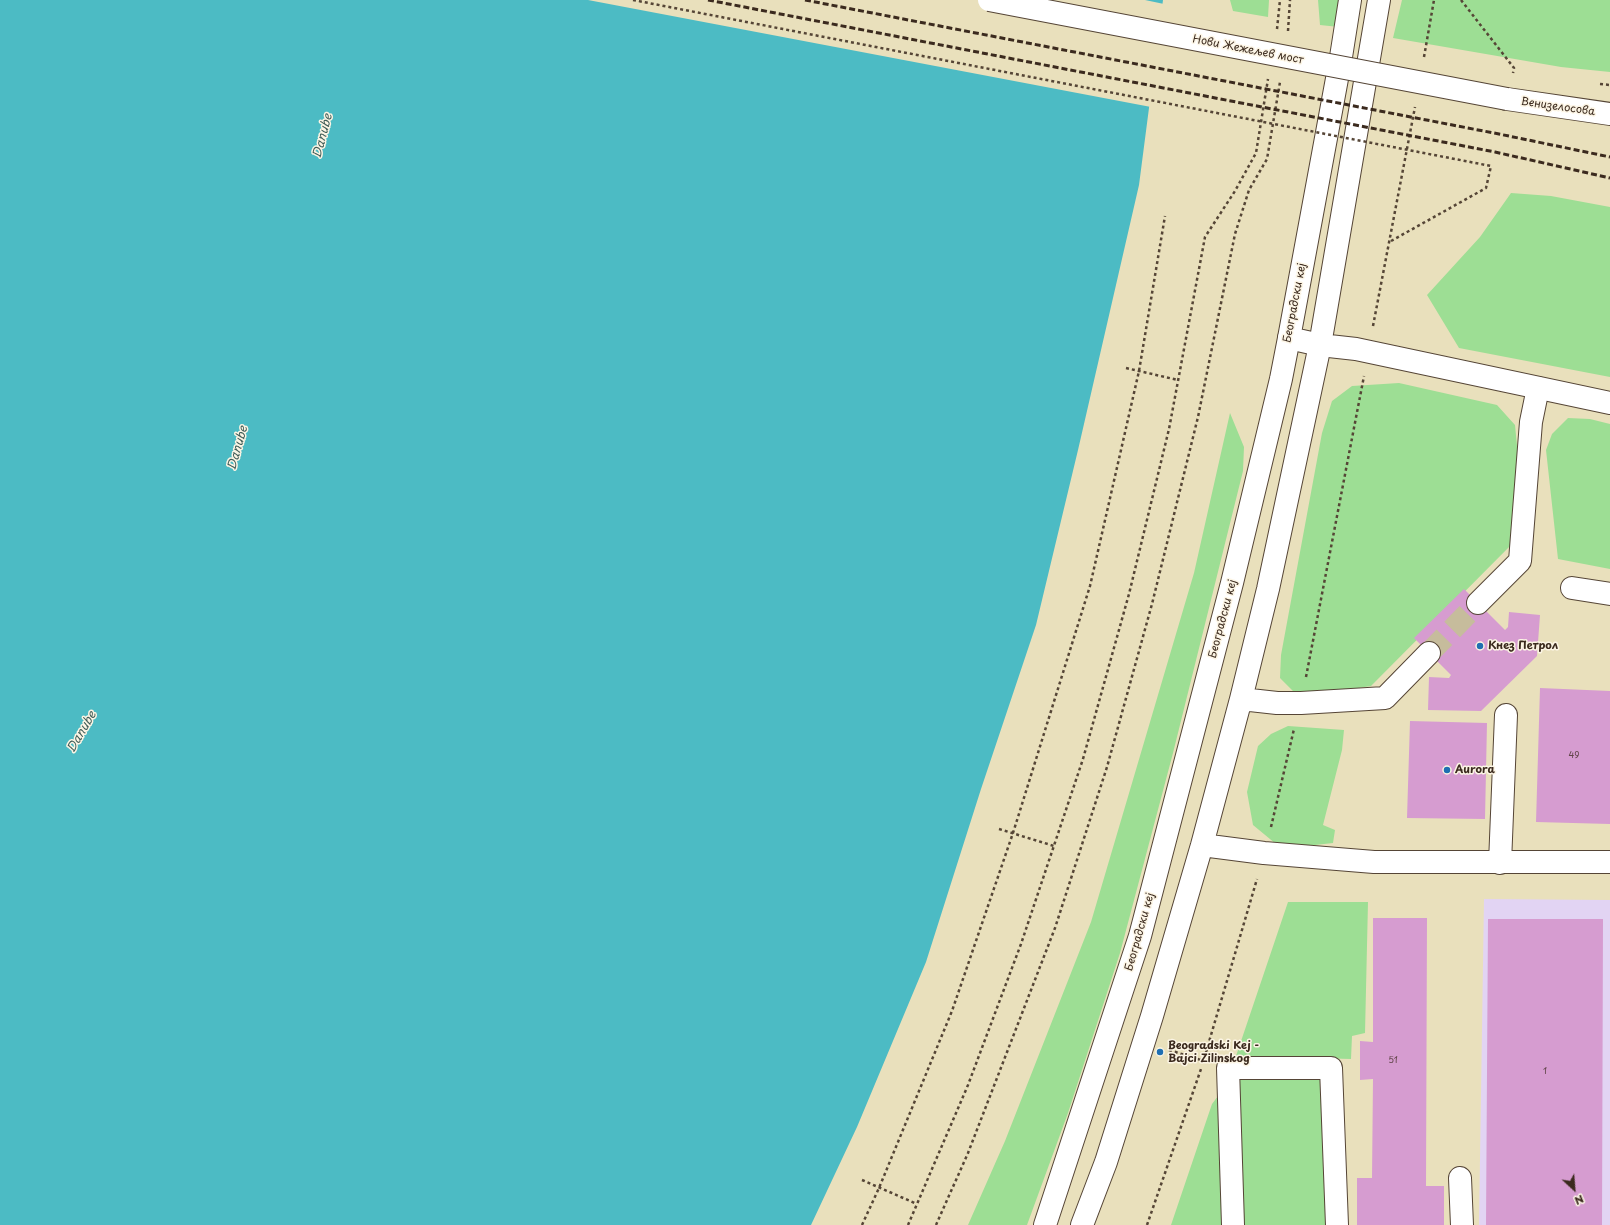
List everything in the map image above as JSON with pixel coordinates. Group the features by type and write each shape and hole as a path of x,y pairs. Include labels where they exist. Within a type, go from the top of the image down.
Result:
{"street":[{"name":"Нови Жежељев мост","path":"989,0 1507,99"},
{"name":"Београдски кеј","path":"1045,1225 1140,936 1232,583 1281,379 1341,58 1350,0"},
{"path":"1082,1225 1106,1162 1152,1016 1202,845 1268,590 1320,345 1379,0"},
{"name":"Венизелосова","path":"1507,99 1610,114"},
{"path":"1289,338 1320,345 1356,349 1610,403"},
{"path":"1478,603 1520,561 1531,422 1538,388"},
{"path":"1572,588 1610,594"},
{"path":"1241,699 1277,703 1385,698 1429,653"},
{"path":"1500,863 1506,715"},
{"path":"1202,845 1264,853 1374,862 1610,862"},
{"path":"1233,1225 1228,1068 1331,1068 1337,1225"},
{"path":"1460,1178 1462,1225"}],"path":[{"path":"634,0 1491,166 1486,188 1390,241"},
{"path":"1277,29 1280,0"},
{"path":"1287,38 1290,0"},
{"path":"1423,62 1434,0"},
{"path":"1461,0 1514,68"},
{"path":"908,1225 968,1085 1022,944 1083,759 1130,594 1169,429 1205,237 1235,191 1256,153 1269,76"},
{"path":"936,1225 968,1153 1055,928 1107,767 1152,604 1198,417 1235,234 1249,190 1267,159 1281,76"},
{"path":"1372,329 1416,101"},
{"path":"862,1225 879,1188 952,1011 1013,833 1090,586 1139,371 1165,216"},
{"path":"1126,368 1178,380"},
{"path":"1147,1225 1204,1061 1264,853 1301,702 1364,376"},
{"path":"998,829 1054,846"},
{"path":"1164,1048 1228,1068"},
{"path":"862,1180 917,1204"}],"shaded area":[{"path":"1484,899 1610,900 1610,1225 1479,1225"}],"green space":[{"path":"1230,0 1269,0 1268,17 1233,11"},
{"path":"1318,0 1343,0 1339,27 1320,25"},
{"path":"1402,0 1610,0 1610,72 1561,67 1393,38"},
{"path":"1511,193 1551,196 1610,207 1610,377 1459,348 1427,295 1480,237"},
{"path":"1399,383 1497,405 1515,425 1518,456 1513,543 1371,686 1327,693 1294,692 1280,678 1281,655 1322,433 1332,401 1352,386"},
{"path":"1230,413 1244,447 1243,471 1173,753 1120,953 1068,1113 1027,1225 968,1225 1005,1141 1091,922 1194,573"},
{"path":"1568,418 1590,419 1610,424 1610,569 1558,559 1546,450 1552,434"},
{"path":"1288,726 1344,730 1342,750 1323,825 1335,830 1333,843 1297,847 1276,844 1253,825 1247,792 1258,746 1271,734"},
{"path":"1288,902 1368,902 1365,1033 1352,1036 1351,1059 1236,1056"},
{"path":"1322,1068 1328,1225 1244,1225 1235,1079"},
{"path":"1221,1092 1223,1225 1171,1225 1212,1104"}],"water":[{"name":"Danube","path":"0,0 1163,0 1139,185 1036,625 981,789 926,962 857,1127 811,1225 0,1225"}],"pier":[{"path":"588,0 1145,0 1164,4 1151,107"}],"building":[{"name":"Кнез Петрол","path":"1464,589 1505,630 1508,627 1509,612 1540,615 1537,656 1481,711 1428,710 1429,677 1449,678 1451,675 1414,638"},
{"path":"1540,688 1610,691 1610,824 1536,822"},
{"name":"Aurora","path":"1410,721 1487,723 1485,819 1407,818"},
{"path":"1373,918 1427,918 1426,1186 1444,1186 1444,1225 1357,1225 1357,1178 1372,1178 1373,1079 1360,1080 1360,1041 1373,1042"},
{"path":"1488,919 1603,919 1602,1225 1486,1225"}],"tunnel":[{"path":"1429,653 1478,603"}],"railway":[{"path":"708,0 1495,152 1610,178"},
{"path":"805,0 1499,134 1610,157"}],"place":[{"name":"Кнез Петрол","path":"1480,646"},
{"name":"Aurora","path":"1447,770"},
{"name":"Beogradski Kej - Bajci Zilinskog","path":"1160,1052"}]}
